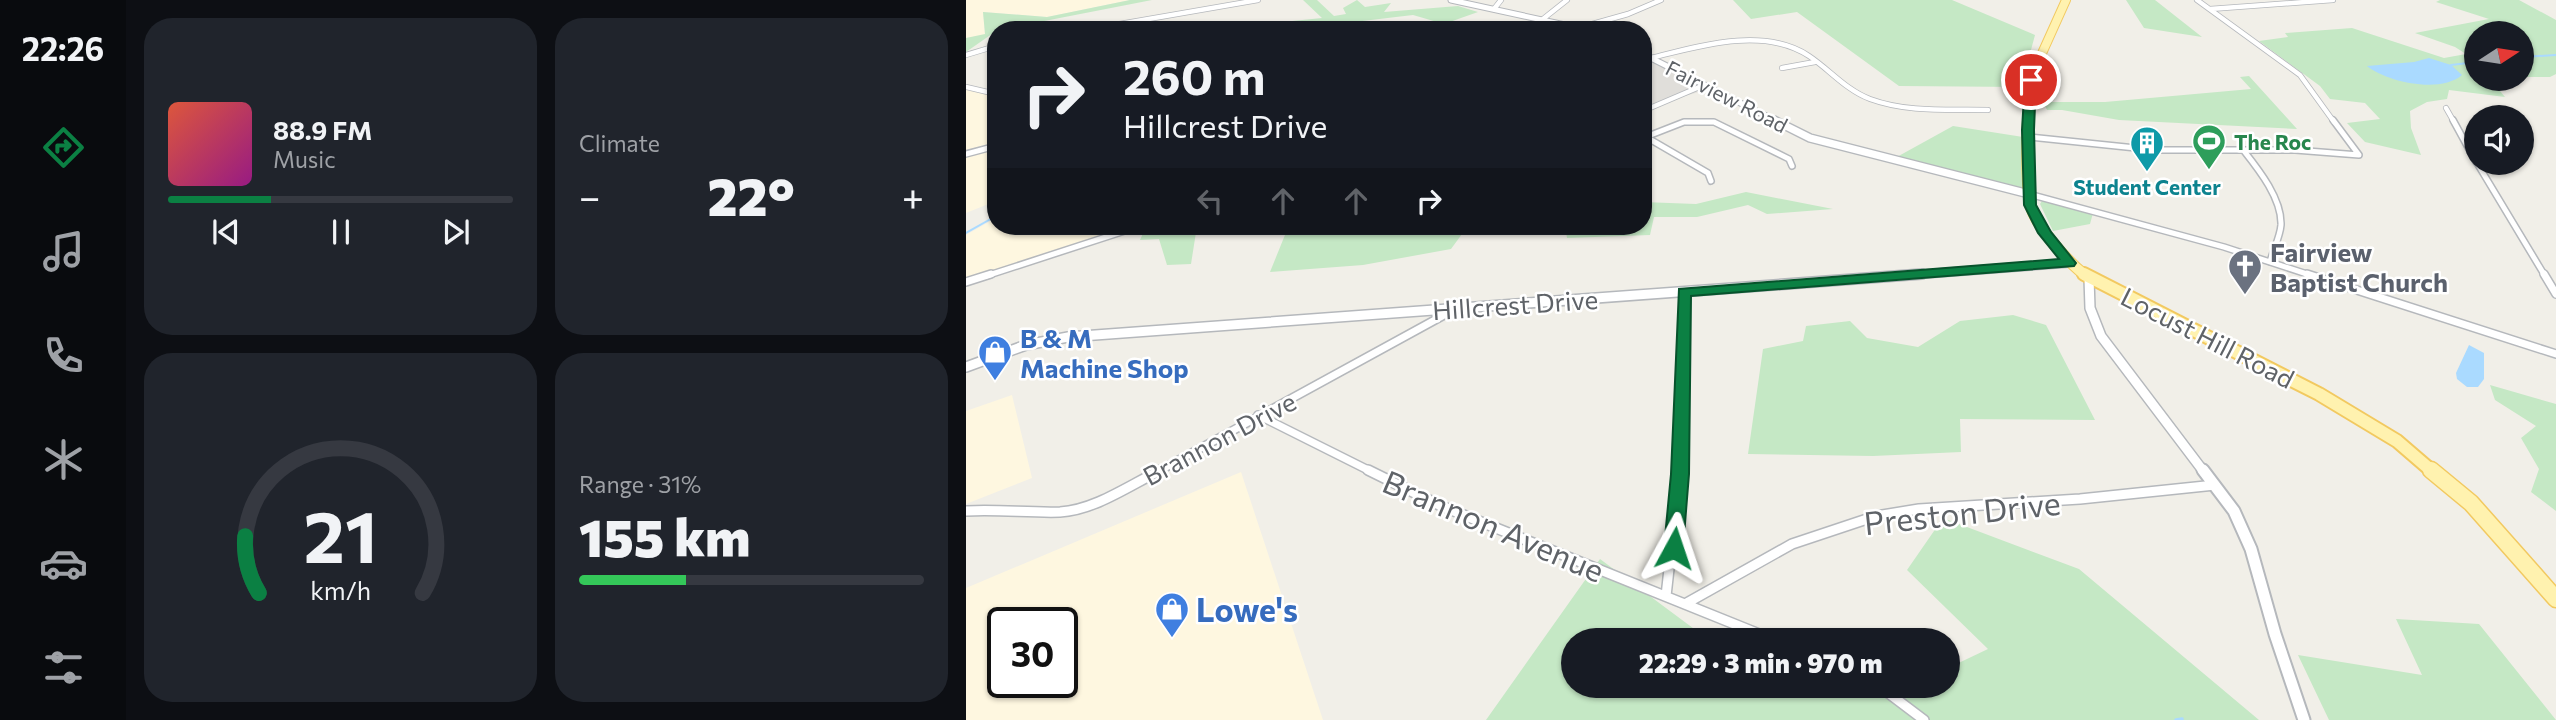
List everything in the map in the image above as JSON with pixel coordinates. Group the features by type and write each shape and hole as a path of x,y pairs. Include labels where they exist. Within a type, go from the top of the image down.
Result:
{"main road":[{"name":"Locust Hill Road","path":"2066,0 2033,70 2029,94 2029,194 2030,205 2038,221 2069,263 2090,278 2319,394 2397,441 2471,503 2556,600"}],"street":[{"path":"1134,21 1258,0"},
{"path":"1451,0 1552,21"},
{"path":"1494,9 1501,0"},
{"path":"1543,19 1567,0"},
{"path":"1602,21 1661,0"},
{"path":"2029,137 2155,150 2304,150 2355,157 2360,154 2300,75 2197,0"},
{"path":"2209,9 2333,0"},
{"path":"1652,58 1749,41 1791,47 1858,94 1880,103 1911,108 1989,110"},
{"path":"966,55 987,49"},
{"name":"Fairview Road","path":"1652,59 1810,138 2029,194"},
{"path":"1782,68 1815,62"},
{"path":"1652,106 1704,85"},
{"path":"966,87 987,92"},
{"path":"2446,108 2464,140"},
{"path":"1652,135 1684,122 1714,122 1789,159 1792,166"},
{"path":"1652,142 1708,173 1711,181"},
{"path":"966,154 987,148"},
{"path":"2244,150 2263,178 2280,215 2281,226 2270,262"},
{"path":"2484,175 2556,294"},
{"path":"2029,194 2128,219 2270,262 2556,354"},
{"path":"966,282 1112,235"},
{"name":"Hillcrest Drive","path":"966,367 1026,345 1068,337 2069,263"},
{"path":"2090,278 2090,308 2101,336 2234,511 2251,549 2275,634 2304,720"},
{"path":"1667,596 1680,474 1684,292"},
{"name":"Brannon Drive","path":"966,511 1002,509 1052,512 1086,506 1178,461 1456,309"},
{"name":"Brannon Avenue","path":"1258,415 1439,505 1744,628"},
{"name":"Preston Drive","path":"1685,604 1792,544 1876,516 1919,509 2080,499 2216,485"},
{"path":"1896,698 1924,720"}],"shaded area":[{"path":"966,0 1130,0 1047,17 983,12 985,35 966,38"},
{"path":"1652,55 1716,87 1652,105"},
{"path":"966,89 987,94 987,144 966,150"},
{"path":"987,151 987,205 966,213 966,157"},
{"path":"987,223 987,235 1106,235 966,280 966,235"},
{"path":"1012,395 1032,478 966,504 966,411"},
{"path":"1241,472 1323,720 966,720 966,588"}],"green space":[{"path":"1130,0 1152,0 1044,21 987,21 987,37 966,52 966,38 985,34 983,12 1047,17"},
{"path":"1303,0 1317,0 1334,16 1346,14 1343,8 1357,0 1365,7 1391,3 1384,12 1458,6 1478,12 1452,21 1434,21 1413,15 1362,21 1292,21 1322,18"},
{"path":"1733,0 1952,0 2035,35 2021,87 1899,86 1797,12 1751,19"},
{"path":"2126,0 2155,0 2202,37 2144,28"},
{"path":"2519,0 2556,20 2556,74 2550,77 2534,77 2534,21 2478,21 2489,19 2436,2"},
{"path":"2464,24 2464,53 2455,47 2415,33"},
{"path":"2352,28 2444,58 2464,54 2464,91 2500,91 2505,97 2449,90 2447,99 2427,102 2410,111 2411,128 2421,155 2365,142 2347,123 2380,119 2365,103 2330,99 2320,86 2259,41 2288,37 2285,33"},
{"path":"2249,76 2297,129 2119,120 2047,110 2043,102 2105,102 2251,89 2240,77"},
{"path":"1953,126 2023,137 2025,187 2020,190 1895,158"},
{"path":"1746,192 1833,209 1767,214 1748,205 1697,217 1654,217 1652,226 1652,202 1696,204"},
{"path":"2042,201 2093,213 2090,224 2053,231 2040,204"},
{"path":"1142,235 1196,235 1191,264 1167,265 1159,239 1140,240"},
{"path":"1285,235 1461,235 1451,249 1363,265 1270,272"},
{"path":"1566,235 1650,235 1567,238"},
{"path":"2013,315 2046,325 2095,420 1960,419 1961,452 1873,456 1748,454 1763,349 1803,341 1806,326 1850,321 1867,338 1918,347 1960,321"},
{"path":"2490,385 2556,404 2556,511 2531,492 2539,469 2521,438 2536,426 2495,400"},
{"path":"1943,518 2079,569 2259,720 1486,720 1600,559 1693,628 1561,628 1561,698 1960,698 1960,662 1988,649 1907,570"},
{"path":"2396,619 2479,624 2556,720 2329,720 2298,655 2422,675"}],"water":[{"path":"2429,58 2451,65 2462,75 2441,84 2414,84 2387,77 2367,66 2414,62"},
{"path":"2469,345 2484,353 2484,379 2478,387 2467,387 2457,379 2456,373"}],"waterway":[{"path":"2534,56 2556,55"},
{"path":"2451,65 2464,63"},
{"path":"966,233 987,221"},
{"path":"2176,720 2182,719"}],"place":[{"name":"The Roc","path":"2209,171"},
{"name":"Student Center","path":"2147,173"},
{"name":"Fairview Baptist Church","path":"2245,296"},
{"name":"B & M Machine Shop","path":"995,382"},
{"name":"Lowe's","path":"1172,639"}],"route":[{"path":"1674,548 1680,474 1684,292 2069,263 2045,233 2030,205 2028,130 2031,80"}]}
